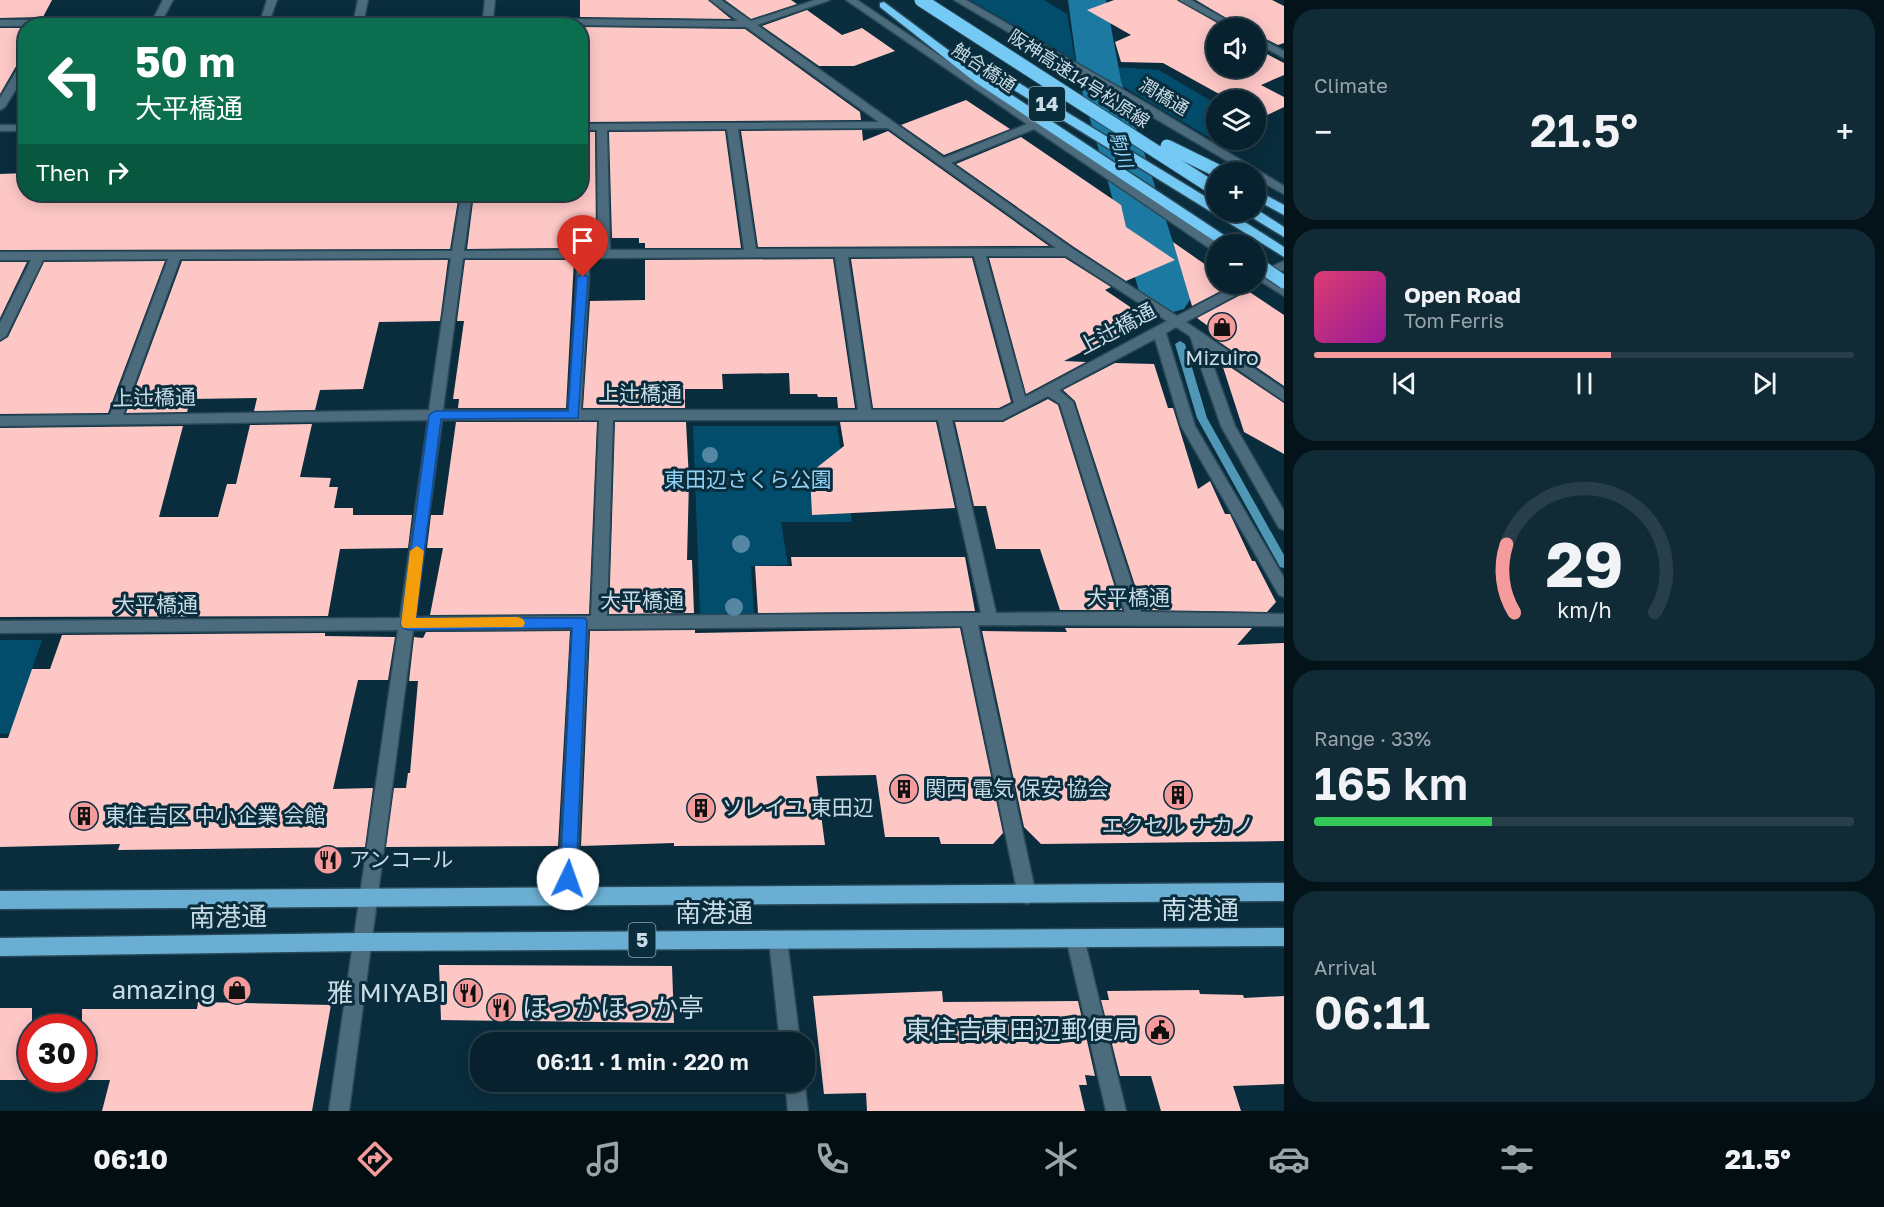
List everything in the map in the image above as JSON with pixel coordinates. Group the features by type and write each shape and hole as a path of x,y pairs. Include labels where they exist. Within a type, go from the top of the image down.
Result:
{"highway":[{"name":"阪神高速14号松原線","path":"921,0 1206,184"},
{"name":"阪神高速14号松原線","path":"880,3 1206,203"},
{"path":"880,3 979,79 1213,234"},
{"path":"1087,107 1206,165"},
{"path":"1266,200 1284,211"},
{"name":"阪神高速14号松原線","path":"1236,222 1284,253"},
{"path":"1266,222 1284,233"},
{"path":"1266,276 1284,282"}],"main road":[{"name":"南港通","path":"0,900 1284,892"},
{"name":"南港通","path":"0,948 361,942 1284,937"}],"street":[{"path":"159,18 168,0"},
{"path":"265,18 272,0"},
{"path":"359,18 363,0"},
{"path":"488,18 490,0"},
{"path":"715,0 1069,252 1177,321 1284,396"},
{"path":"588,23 751,24 825,0"},
{"name":"触合橋通","path":"851,0 1206,240"},
{"name":"潤橋通","path":"959,0 1236,162"},
{"path":"1184,0 1217,18"},
{"path":"0,23 18,24"},
{"path":"1266,45 1284,55"},
{"path":"0,107 18,77"},
{"path":"944,162 1035,124"},
{"path":"588,127 893,125"},
{"path":"602,126 604,254"},
{"path":"732,126 751,254"},
{"path":"0,128 18,128"},
{"name":"潤橋通","path":"1266,180 1284,191"},
{"path":"339,1111 465,201"},
{"path":"0,256 1069,252"},
{"path":"841,253 865,415"},
{"path":"979,253 1021,405"},
{"path":"573,415 584,254"},
{"path":"0,336 39,256"},
{"path":"115,419 175,256"},
{"path":"1266,270 1284,265"},
{"path":"1266,279 1284,292"},
{"name":"上辻橋通","path":"0,421 435,415 1002,415 1228,294"},
{"path":"1159,331 1188,426 1284,591"},
{"path":"1196,334 1228,426 1284,524"},
{"path":"1047,389 1066,402 1135,618"},
{"path":"599,622 606,415"},
{"path":"944,415 990,620"},
{"name":"大平橋通","path":"0,627 1135,618 1284,620"},
{"path":"969,620 1028,895"},
{"path":"567,898 580,622"},
{"path":"1075,938 1116,1111"},
{"path":"778,940 789,1032"},
{"path":"796,1092 798,1111"}],"green space":[{"path":"970,0 1044,0 1067,14 1075,60"},
{"path":"1115,67 1159,70 1206,98 1206,135 1119,84"},
{"name":"東田辺さくら公園","path":"693,426 837,426 852,522 781,522 788,565 751,566 754,615 700,616"},
{"path":"0,640 42,640 10,733 0,734"}],"building":[{"path":"0,0 52,0 43,17 0,18"},
{"path":"580,0 708,0 731,19 580,17"},
{"path":"725,0 791,0 797,4 751,19"},
{"path":"1114,0 1177,0 1208,18 1206,18 1206,78 1266,78 1266,54 1284,63 1284,75 1261,85 1284,97 1284,107 1266,116 1266,90 1212,90 1163,63 1121,62 1115,42 1131,35 1087,10"},
{"path":"1196,0 1272,0 1284,6 1284,43 1278,45 1266,39 1266,18 1226,18"},
{"path":"807,10 842,35 862,28 895,51 854,66 819,66 762,26"},
{"path":"588,27 745,29 860,112 861,120 588,122"},
{"path":"0,28 18,28 18,63 0,94"},
{"path":"966,100 1010,129 944,155 901,125"},
{"path":"862,130 863,141 888,131 1049,246 758,247 741,131"},
{"path":"725,131 741,248 645,248 645,243 639,243 639,238 612,238 609,132"},
{"path":"588,132 595,132 596,238 575,240 575,248 467,249 473,201 588,201"},
{"path":"1021,137 1121,205 1126,227 1175,260 1126,281 956,164"},
{"path":"18,173 18,201 458,201 450,249 0,250 0,174"},
{"path":"1173,242 1206,265 1206,294 1215,294 1192,306"},
{"path":"972,258 1011,402 999,408 873,408 851,259"},
{"path":"989,258 1065,258 1111,287 1105,290 1148,319 1064,361 1086,362 1026,394"},
{"path":"833,259 855,408 838,408 837,397 790,394 789,373 722,374 723,389 685,389 685,408 583,408 590,301 645,300 645,260"},
{"path":"448,260 440,321 379,322 363,389 320,390 315,410 254,411 257,398 191,399 187,412 126,413 182,261"},
{"path":"465,260 574,260 566,408 458,408 459,399 453,399 464,321 457,321"},
{"path":"165,261 108,413 0,414 0,342 8,337 44,262"},
{"path":"0,262 27,262 0,318"},
{"path":"1242,294 1252,294 1284,315 1284,386 1215,339 1212,329 1197,318"},
{"path":"1221,361 1284,403 1284,454 1244,432"},
{"path":"1115,363 1154,364 1168,408 1173,408 1198,489 1210,481 1225,514 1230,514 1252,561 1255,561 1276,602 1267,612 1143,610 1075,401 1063,390"},
{"path":"1048,399 1058,405 1122,610 1060,610 1040,549 996,549 986,506 974,506 955,422 1003,422"},
{"path":"456,422 597,422 589,614 430,615 443,548 427,548 431,515 443,515"},
{"path":"615,422 686,422 689,480 687,560 692,560 694,613 609,614"},
{"path":"840,422 936,422 955,508 812,515 810,473 844,446"},
{"path":"312,424 300,477 331,478 329,487 338,487 334,508 353,508 353,515 412,515 408,548 340,549 328,616 0,617 0,428 183,426 159,517 218,517 227,484 236,484 250,425"},
{"path":"791,557 965,557 975,611 758,613 755,566 792,566"},
{"path":"960,628 1003,833 993,844 941,844 939,837 885,837 876,775 816,776 825,845 674,846 674,843 581,846 590,631 695,630 695,633"},
{"path":"1065,628 1252,628 1237,645 1284,643 1284,841 1041,844 1024,827 982,631 1067,632"},
{"path":"570,631 558,846 386,847 394,788 406,788 408,773 410,773 418,681 409,681 414,637 423,638 426,632"},
{"path":"325,633 325,636 395,637 388,680 358,680 333,789 373,788 365,847 118,850 120,844 0,847 0,738 8,738 32,669 50,669 62,635"},
{"path":"439,965 672,966 674,1023 441,1020"},
{"path":"1199,990 1200,994 1243,995 1244,998 1284,996 1284,1084 1233,1086 1241,1111 1161,1111 1151,1076 1120,1076 1101,1000 1109,1000 1107,991"},
{"path":"942,991 943,1002 1078,1001 1095,1076 1085,1075 1087,1085 1079,1085 1085,1111 867,1111 866,1093 824,1094 813,996"},
{"path":"198,1002 331,1005 312,1111 102,1111 110,1080 96,1080 96,1014 82,1014 82,1009 197,1009"},
{"path":"0,1008 32,1008 32,1014 18,1014 18,1080 0,1080"}],"waterway":[{"name":"駒川","path":"1087,0 1100,81 1166,298"},
{"name":"駒川","path":"1180,344 1202,418 1284,564"}],"slow traffic":[{"path":"417,551 408,624 518,623"}],"place":[{"name":"Mizuiro","path":"1222,327"},
{"name":"関西 電気 保安 協会","path":"904,789"},
{"name":"エクセル ナカノ","path":"1178,795"},
{"name":"ソレイユ 東田辺","path":"701,808"},
{"name":"東住吉区 中小企業 会館","path":"84,816"},
{"name":"アンコール","path":"328,860"},
{"name":"amazing","path":"237,990"},
{"name":"雅 MIYABI","path":"468,993"},
{"name":"ほっかほっか亭","path":"501,1008"},
{"name":"東住吉東田辺郵便局","path":"1160,1030"}],"route":[{"path":"568,879 580,622 408,624 435,415 573,415 583,277"}]}
